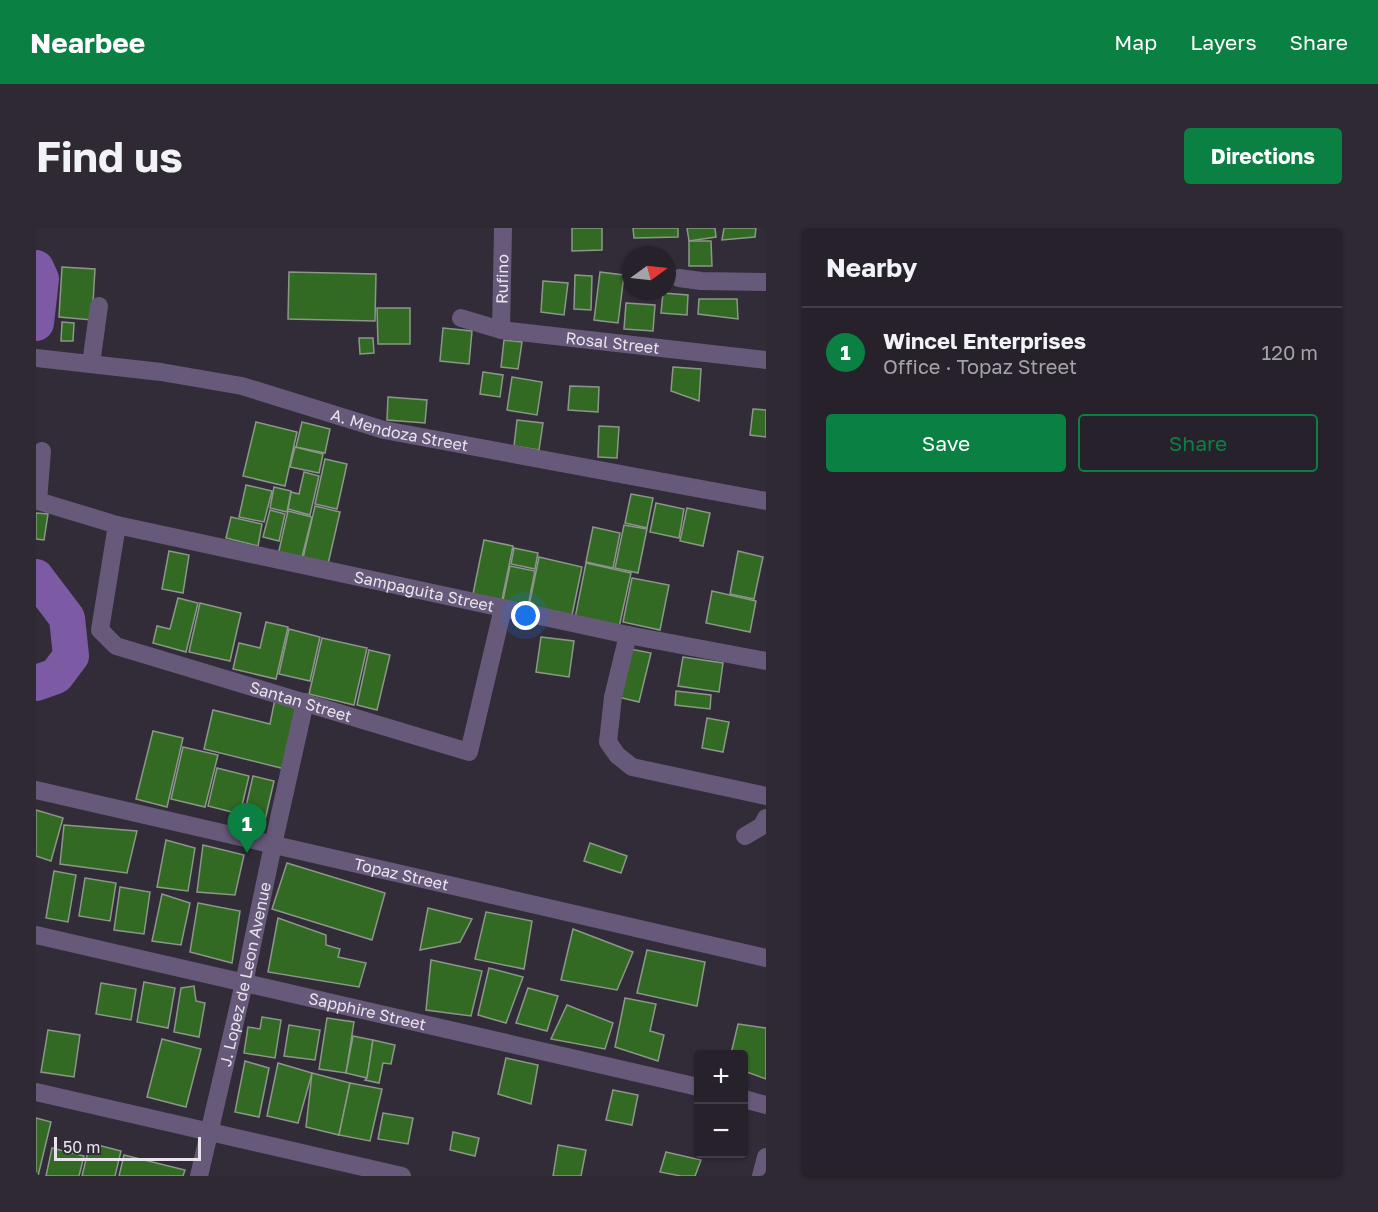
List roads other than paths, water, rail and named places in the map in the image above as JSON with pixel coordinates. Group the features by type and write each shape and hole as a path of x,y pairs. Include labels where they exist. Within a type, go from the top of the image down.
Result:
{"street":[{"name":"Rufino","path":"501,330 503,228"},
{"path":"679,278 701,281 766,282"},
{"path":"91,364 99,306"},
{"name":"Rosal Street","path":"461,318 501,330 766,360"},
{"name":"A. Mendoza Street","path":"36,358 161,372 242,386 384,430 766,501"},
{"name":"Sampaguita Street","path":"42,451 38,501 117,525 628,635 766,661"},
{"name":"Santan Street","path":"117,525 100,630 116,646 469,752 502,608"},
{"path":"628,635 613,697 608,742 617,755 632,767 766,796"},
{"name":"J. Lopez de Leon Avenue","path":"199,1176 305,702"},
{"name":"Topaz Street","path":"36,790 766,958"},
{"path":"745,836 762,826 766,818"},
{"name":"Sapphire Street","path":"36,935 694,1086"},
{"path":"36,1092 402,1176"},
{"path":"748,1100 766,1105"},
{"path":"761,1176 766,1157"}],"waterway":[{"path":"36,268 41,279 36,323"},
{"path":"36,577 67,618 71,656 56,676 36,683"}],"place":[{"name":"Wincel Enterprises","path":"247,853"}]}
